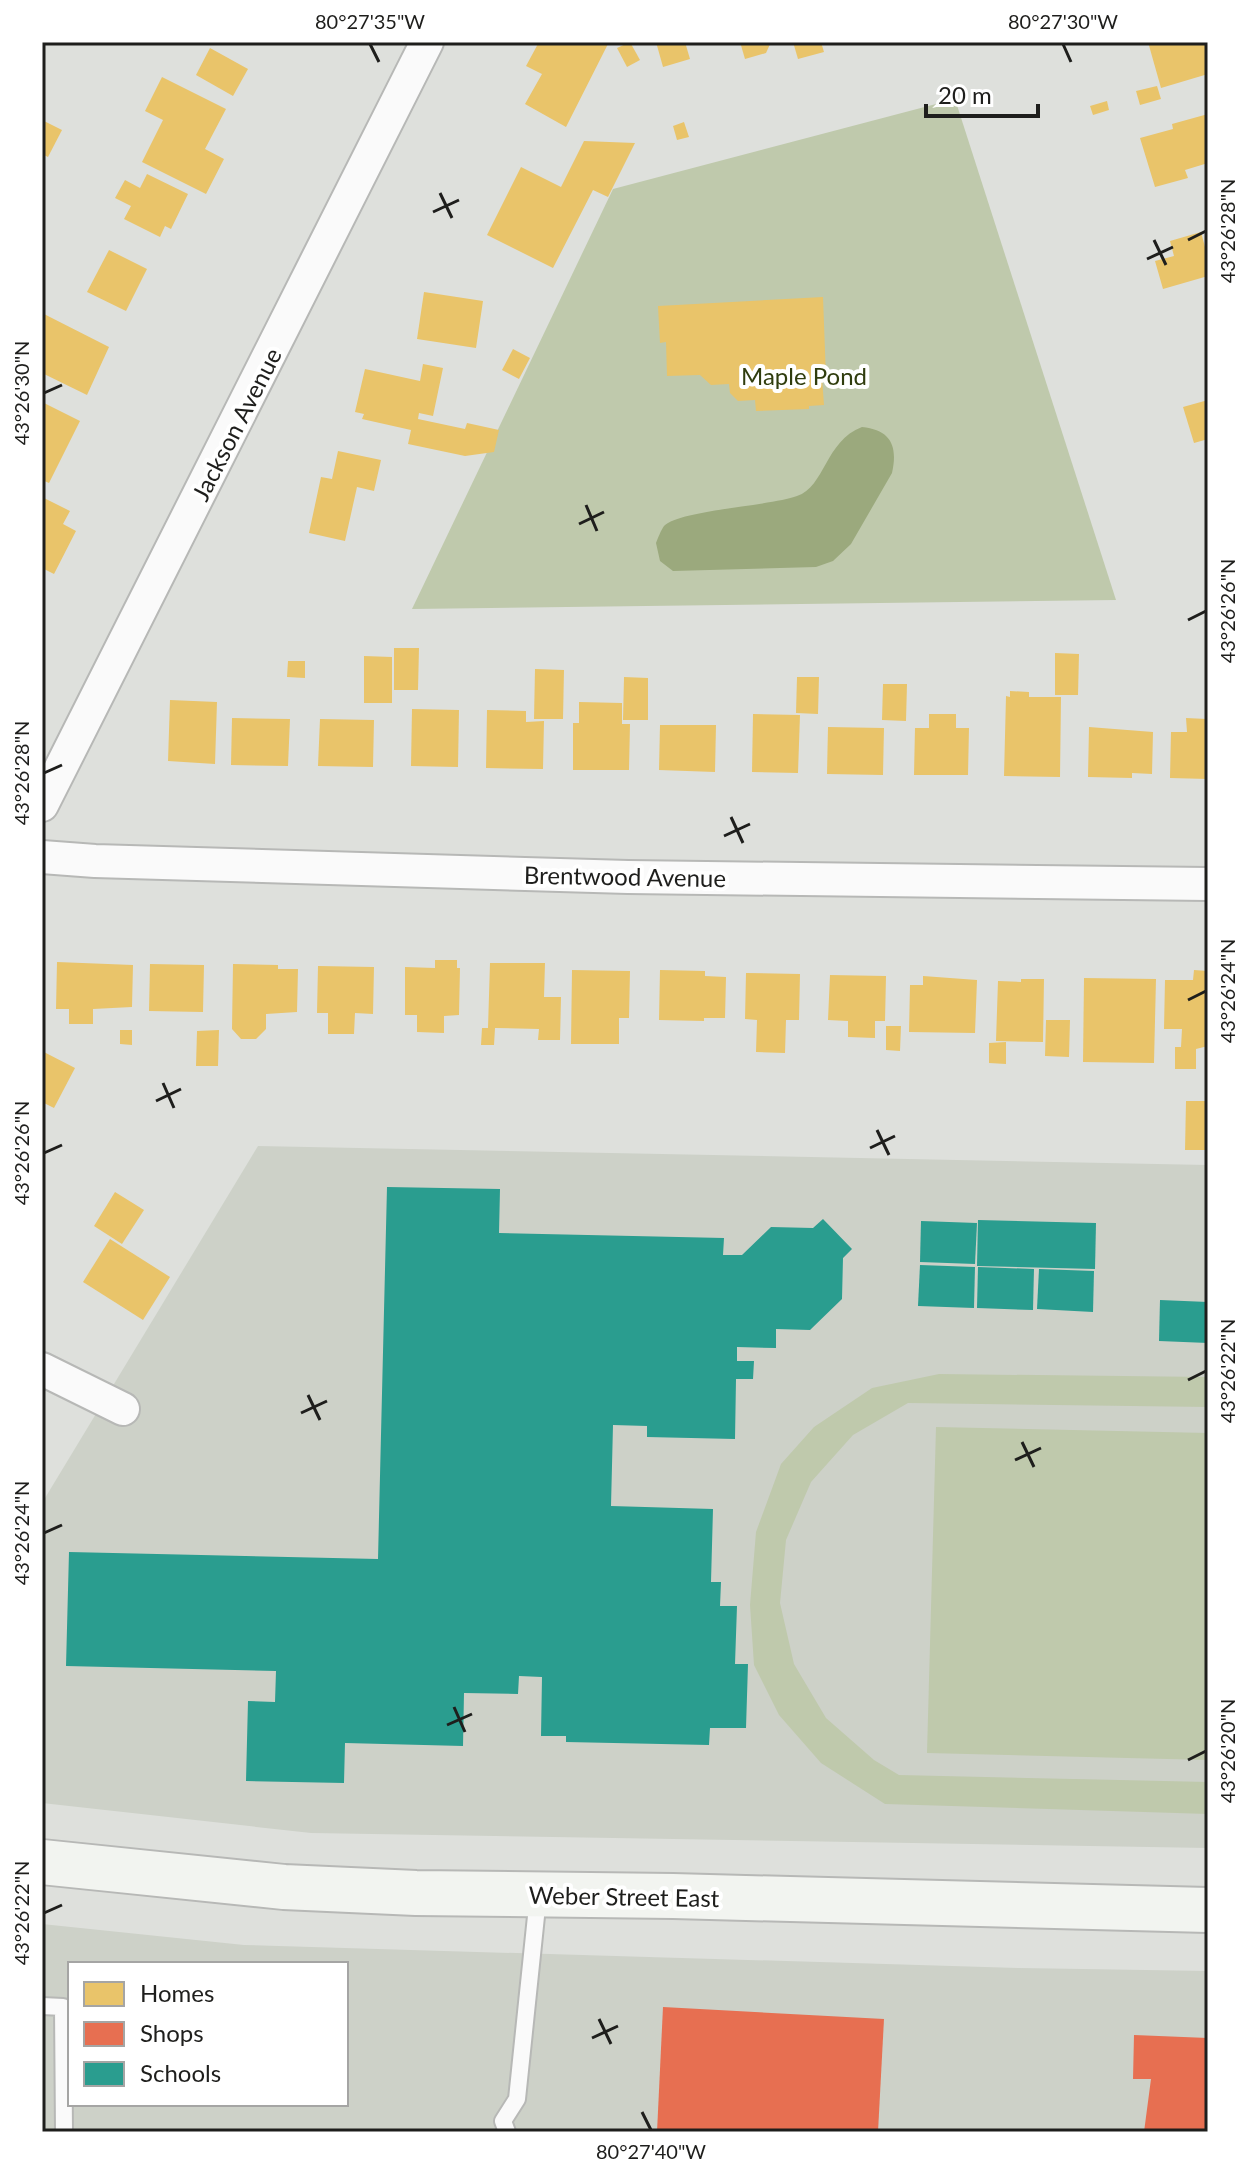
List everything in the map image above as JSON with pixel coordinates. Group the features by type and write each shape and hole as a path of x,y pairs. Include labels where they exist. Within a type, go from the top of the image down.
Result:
{"main road":[{"name":"Weber Street East","path":"42,1862 284,1887 1208,1910"}],"street":[{"name":"Jackson Avenue","path":"42,805 427,42"},
{"name":"Brentwood Avenue","path":"42,857 628,877 1208,884"},
{"path":"42,1369 123,1409"}],"lane":[{"path":"507,2132 503,2121 517,2099 538,1895"},
{"path":"42,2006 63,2007 64,2132"}],"shaded area":[{"path":"862,427 880,432 890,441 894,455 892,473 851,544 833,561 816,567 673,571 660,561 656,543 664,526 688,516 797,496 814,483 840,442"},
{"path":"258,1146 1208,1165 1208,1848 311,1833 42,1803 42,1503"},
{"path":"42,1924 244,1945 1208,1971 1208,2132 42,2132"}],"green space":[{"name":"Maple Pond","path":"955,99 1116,600 412,609 613,189"},
{"path":"939,1374 1208,1377 1208,1407 908,1403 853,1435 811,1482 786,1540 780,1603 794,1664 826,1718 874,1760 899,1775 1208,1782 1208,1814 885,1804 821,1763 779,1715 754,1665 750,1605 756,1532 781,1464 814,1427 872,1388"},
{"path":"936,1427 1208,1433 1208,1760 927,1753"}],"building: Homes":[{"path":"539,42 609,42 566,127 525,104 542,74 526,66"},
{"path":"630,42 640,60 627,67 617,48"},
{"path":"656,42 685,42 690,59 663,67"},
{"path":"740,42 771,42 766,53 745,59"},
{"path":"793,42 821,42 824,52 798,59"},
{"path":"1148,42 1208,42 1208,74 1161,88"},
{"path":"210,48 248,69 233,96 196,75"},
{"path":"162,77 226,109 205,149 224,159 206,194 142,162 163,120 145,111"},
{"path":"1157,86 1161,99 1140,105 1136,91"},
{"path":"1107,101 1109,110 1093,115 1090,106"},
{"path":"1208,114 1208,163 1185,170 1188,178 1155,187 1140,138 1173,129 1172,124"},
{"path":"42,120 62,130 48,157 42,154"},
{"path":"684,122 689,137 677,140 673,126"},
{"path":"584,141 635,143 608,197 593,190 553,268 487,235 521,167 561,187"},
{"path":"147,174 188,194 171,229 165,226 160,237 124,219 131,206 115,198 125,180 140,188"},
{"path":"1201,232 1205,247 1208,246 1208,276 1163,289 1155,261 1174,256 1170,241"},
{"path":"109,250 147,269 126,311 87,292"},
{"path":"424,292 483,301 476,348 417,339"},
{"path":"823,297 824,405 809,406 809,409 756,411 755,400 738,401 730,393 729,384 711,385 700,375 667,376 666,342 660,343 658,306"},
{"path":"42,313 109,347 87,395 42,373"},
{"path":"513,349 530,358 519,379 502,370"},
{"path":"423,364 443,368 433,416 419,413 418,419 465,429 467,423 499,430 494,452 465,456 408,444 411,430 362,419 364,414 355,412 365,369 420,381"},
{"path":"1208,400 1208,439 1194,443 1183,407"},
{"path":"42,402 80,421 49,483 42,480"},
{"path":"338,451 381,460 374,491 357,487 345,541 309,533 321,477 332,479"},
{"path":"42,497 70,511 63,524 76,531 54,574 42,568"},
{"path":"394,648 419,648 418,690 394,690"},
{"path":"1055,653 1079,654 1078,695 1055,695"},
{"path":"364,656 392,657 392,703 364,703"},
{"path":"288,661 305,661 305,678 287,677"},
{"path":"535,669 564,670 563,719 534,719"},
{"path":"624,677 648,678 648,720 623,720"},
{"path":"797,677 819,677 818,714 796,713"},
{"path":"883,684 907,684 906,721 882,720"},
{"path":"1010,691 1029,692 1029,697 1061,697 1060,777 1004,776 1006,696 1010,697"},
{"path":"170,700 217,702 215,764 168,761"},
{"path":"579,702 622,703 622,724 630,724 629,770 573,770 573,723 579,723"},
{"path":"412,709 459,710 458,767 411,766"},
{"path":"487,710 526,711 526,722 544,721 543,769 486,768"},
{"path":"753,714 800,715 798,773 752,772"},
{"path":"929,714 956,714 956,728 969,728 968,775 914,775 915,728 929,728"},
{"path":"232,718 290,719 288,766 231,765"},
{"path":"1186,718 1207,719 1208,779 1170,778 1171,732 1187,732"},
{"path":"320,719 374,720 373,767 318,766"},
{"path":"660,725 716,725 715,772 659,770"},
{"path":"828,727 884,728 883,775 827,774"},
{"path":"1089,727 1153,732 1152,774 1132,773 1132,778 1088,777"},
{"path":"435,960 457,960 457,968 460,968 459,1015 444,1016 444,1033 417,1032 417,1015 405,1015 405,967 435,968"},
{"path":"57,962 133,965 132,1007 93,1009 93,1024 69,1024 69,1009 56,1009"},
{"path":"490,963 545,963 544,997 561,997 560,1040 538,1040 539,1029 495,1028 494,1045 481,1045 482,1028 488,1028"},
{"path":"150,964 204,965 203,1012 149,1011"},
{"path":"233,964 278,965 278,969 298,969 297,1012 266,1014 266,1029 256,1039 241,1039 232,1029"},
{"path":"318,966 374,967 373,1014 355,1013 354,1034 328,1034 328,1013 317,1013"},
{"path":"572,970 630,971 629,1018 619,1018 619,1044 571,1044"},
{"path":"660,970 705,971 705,976 726,977 725,1018 659,1020"},
{"path":"1194,970 1208,971 1208,1046 1196,1049 1196,1069 1175,1069 1175,1047 1181,1047 1182,1029 1164,1029 1165,980 1193,980"},
{"path":"746,973 800,974 799,1020 786,1020 785,1053 756,1052 757,1020 745,1019"},
{"path":"830,975 886,976 885,1021 875,1021 875,1038 848,1037 848,1021 828,1020"},
{"path":"923,976 977,980 975,1033 909,1032 910,985 923,985"},
{"path":"1084,978 1156,979 1154,1063 1083,1062"},
{"path":"1021,979 1044,979 1043,1042 996,1041 998,981 1021,982"},
{"path":"1046,1020 1070,1020 1069,1057 1045,1056"},
{"path":"886,1026 901,1026 900,1051 886,1050"},
{"path":"120,1030 132,1030 132,1045 120,1044"},
{"path":"219,1030 218,1066 196,1066 197,1031"},
{"path":"1006,1042 1006,1064 989,1063 989,1043"},
{"path":"42,1051 75,1068 54,1108 42,1102"},
{"path":"1186,1101 1208,1101 1208,1150 1185,1150"},
{"path":"115,1192 144,1210 122,1244 94,1226"},
{"path":"110,1239 170,1277 143,1320 83,1282"}],"building: Shops":[{"path":"663,2007 884,2019 878,2132 657,2132"},
{"path":"1134,2035 1208,2038 1208,2132 1144,2132 1151,2079 1133,2079"}],"building: Schools":[{"path":"387,1187 500,1189 499,1233 724,1238 723,1255 742,1255 771,1227 813,1228 823,1219 852,1249 843,1258 842,1299 810,1330 776,1329 776,1348 737,1347 737,1361 754,1361 753,1379 736,1379 735,1439 647,1437 647,1426 613,1425 611,1506 713,1509 711,1582 721,1582 720,1606 737,1606 735,1664 748,1664 746,1728 710,1728 709,1745 566,1742 566,1736 541,1736 542,1677 519,1676 518,1694 464,1693 463,1746 345,1743 344,1783 246,1781 248,1701 275,1702 276,1671 66,1666 69,1552 378,1559"},
{"path":"978,1220 1096,1223 1095,1269 977,1266"},
{"path":"921,1221 977,1223 975,1264 920,1262"},
{"path":"920,1265 975,1267 974,1308 918,1306"},
{"path":"978,1267 1034,1269 1033,1310 977,1308"},
{"path":"1039,1269 1094,1271 1093,1312 1037,1309"},
{"path":"1160,1300 1208,1302 1208,1343 1159,1341"}]}
